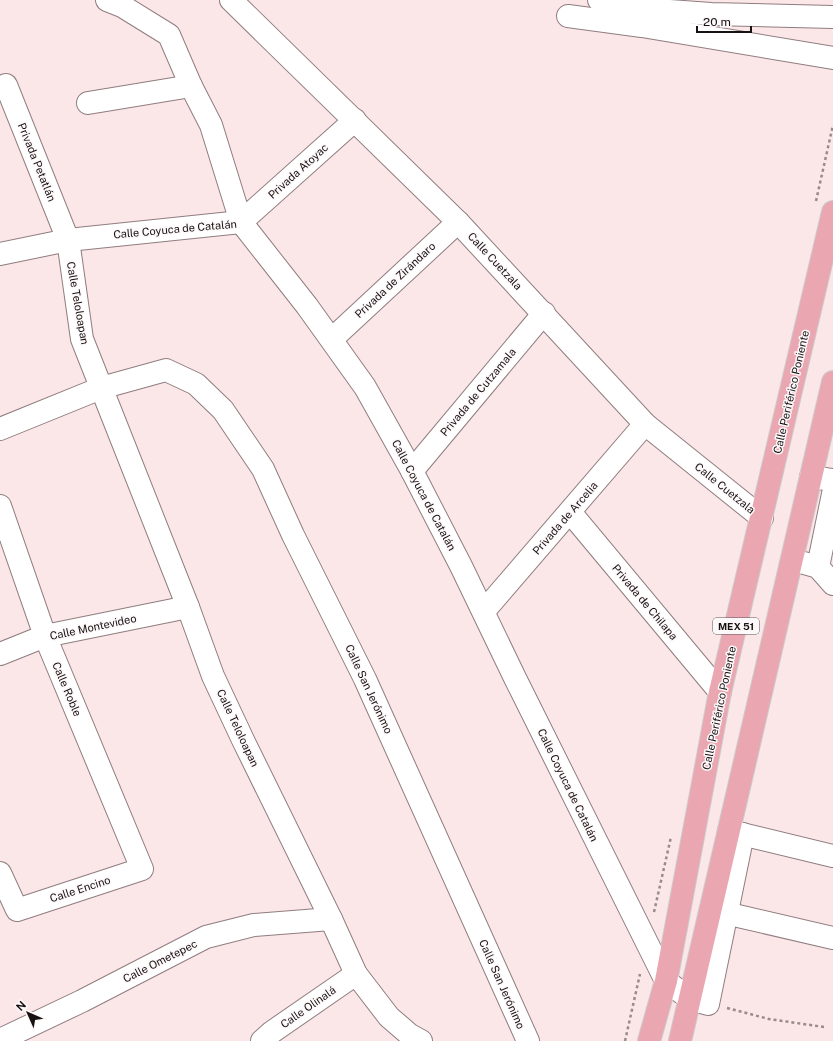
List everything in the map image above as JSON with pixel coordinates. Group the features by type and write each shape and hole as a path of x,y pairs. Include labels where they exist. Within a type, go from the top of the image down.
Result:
{"main road":[{"name":"Calle Periférico Poniente","path":"649,1041 666,981 720,692 833,212"},
{"name":"MEX 51","path":"680,1041 699,1001 793,559 833,382"}],"street":[{"path":"106,0 122,6 168,35 191,86 211,125 241,222"},
{"name":"Calle Cuetzala","path":"231,0 458,222 544,313 645,424 762,518"},
{"path":"599,0 642,9 711,14 833,17"},
{"path":"568,16 642,26 833,58"},
{"name":"Privada Petatlán","path":"6,85 68,240"},
{"path":"88,103 191,86"},
{"name":"Privada Atoyac","path":"241,222 355,120"},
{"name":"Calle Coyuca de Catalán","path":"0,254 68,240 241,222 332,339 365,387 412,471 484,611 515,678 666,981 699,1001"},
{"name":"Privada de Zirándaro","path":"332,339 458,222"},
{"name":"Calle Teloloapan","path":"68,240 82,339 214,676 356,974 389,1017 410,1035 421,1041"},
{"name":"Privada de Cutzamala","path":"412,471 544,313"},
{"name":"Calle San Jerónimo","path":"101,388 166,370 196,384 223,410 263,469 293,535 365,679 528,1041"},
{"path":"0,429 101,388"},
{"name":"Privada de Arcelia","path":"484,611 645,424"},
{"path":"811,477 833,480"},
{"path":"818,567 833,494"},
{"name":"Calle Roble","path":"0,506 45,636 142,868"},
{"name":"Privada de Chilapa","path":"570,512 720,692"},
{"path":"793,559 818,567 833,584"},
{"name":"Calle Montevideo","path":"0,654 45,636 188,607"},
{"path":"736,832 833,856"},
{"name":"Calle Encino","path":"0,873 17,910 142,868"},
{"path":"719,912 833,938"},
{"name":"Calle Ometepec","path":"0,1040 82,1001 206,937 254,925 331,919"},
{"name":"Calle Olinalá","path":"262,1041 272,1032 356,974"}],"path":[{"path":"699,1001 769,1019 824,1027"}]}
